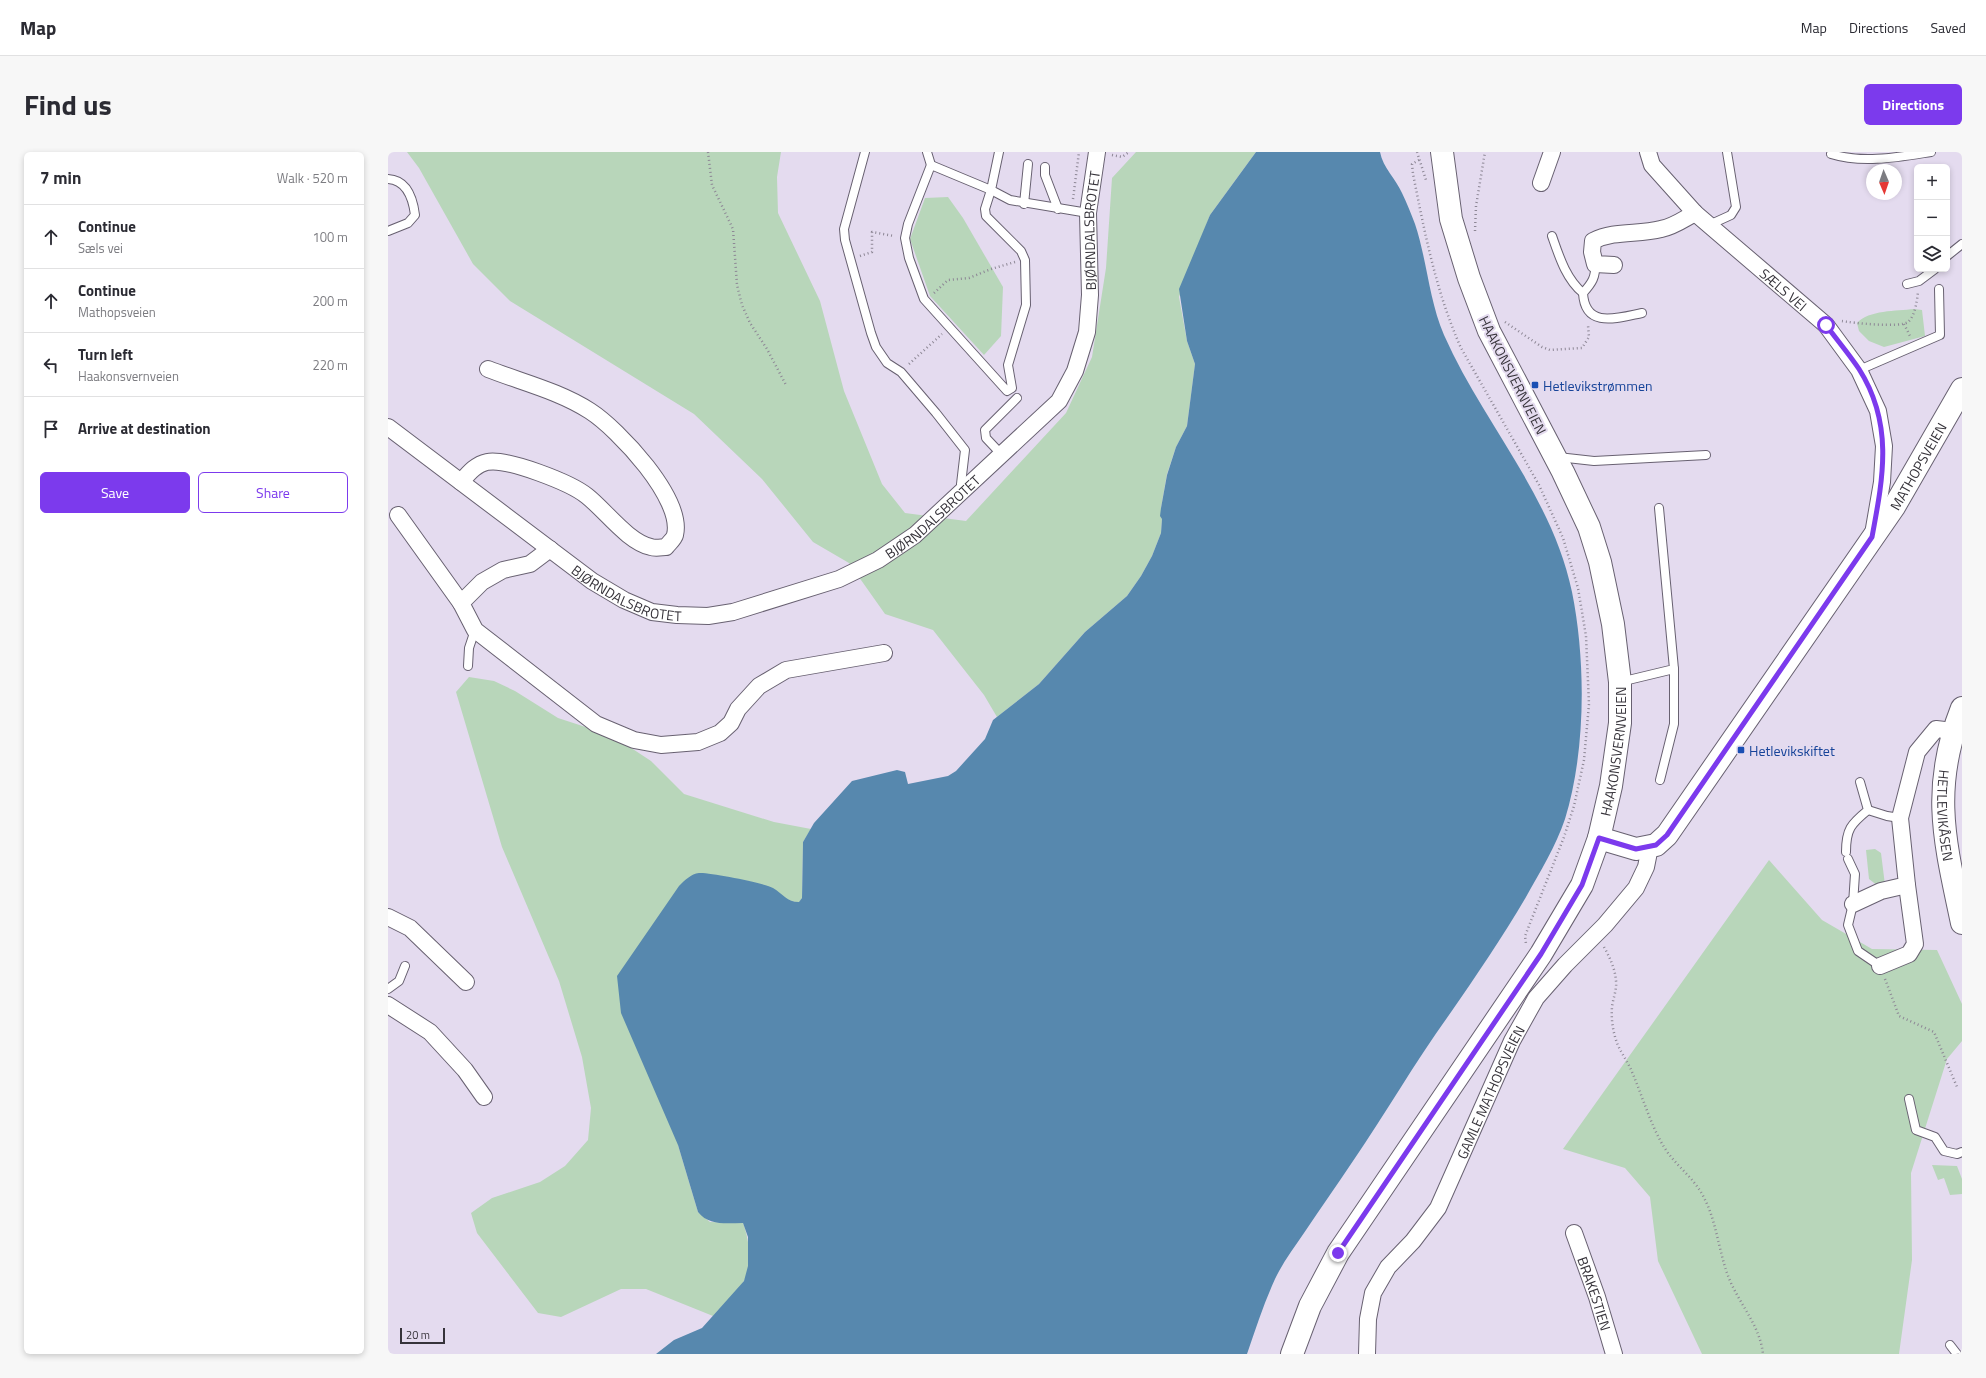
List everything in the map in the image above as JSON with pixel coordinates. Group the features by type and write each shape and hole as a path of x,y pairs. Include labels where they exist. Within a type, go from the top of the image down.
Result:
{"main road":[{"name":"HAAKONSVERNVEIEN","path":"1292,1354 1310,1306 1338,1253 1541,954 1582,885 1599,838 1611,786 1620,723 1620,682 1613,624 1600,562 1589,527 1555,457 1489,331 1476,298 1451,219 1442,152"},
{"name":"MATHOPSVEIEN","path":"1650,847 1656,845 1667,835 1911,480 1962,390"},
{"name":"HETLEVIKÅSEN","path":"1962,708 1953,731 1944,775 1942,809 1947,853 1962,923"},
{"path":"1599,838 1636,849 1650,847"}],"street":[{"name":"BJØRNDALSBROTET","path":"388,427 592,581 624,600 652,612 677,615 708,616 727,613 839,579 878,560 915,535 1059,401 1075,371 1087,332 1090,295 1088,213 1097,152"},
{"path":"1541,183 1552,152"},
{"name":"SÆLS VEI","path":"1648,152 1652,165 1695,213 1820,321 1859,370 1878,411 1884,446 1882,482 1872,537"},
{"path":"1614,265 1595,264 1592,252 1593,241 1605,235 1660,230 1672,226 1695,213"},
{"path":"461,482 474,468 487,462 505,462 543,474 586,495 636,540 652,548 666,547 675,536 676,523 670,502 644,462 617,435 590,411 558,396 488,369"},
{"path":"398,515 462,603 475,630 596,724 634,740 660,745 698,742 720,733 731,723 738,709 759,686 786,670 884,653"},
{"path":"462,603 482,582 503,570 530,564 550,549"},
{"path":"1880,966 1909,954 1915,944 1900,818 1917,752 1936,728 1953,731"},
{"name":"GAMLE MATHOPSVEIEN","path":"1367,1354 1368,1319 1373,1293 1388,1267 1413,1241 1438,1208 1512,1041 1536,998 1565,965 1596,934 1636,888 1646,866 1650,847"},
{"path":"1853,904 1881,892 1907,885"},
{"path":"388,917 396,919 410,928 466,982"},
{"path":"388,1005 430,1032 465,1070 484,1097"},
{"name":"BRAKESTIEN","path":"1574,1233 1597,1297 1614,1354"}],"lane":[{"path":"865,152 844,229 850,259 876,347 887,363 900,372 936,413 964,450 961,484 965,490"},
{"path":"927,152 932,166 908,224 904,238 909,258 924,299 1007,391 1012,388 1008,365 1026,305 1025,260 1021,251 986,216 985,209 991,190 999,152"},
{"path":"1709,225 1731,215 1736,207 1727,152"},
{"path":"1831,154 1846,159 1888,158 1931,152"},
{"path":"1024,204 1028,164"},
{"path":"932,166 991,190 1010,200 1024,204 1088,213"},
{"path":"1045,166 1045,175 1058,209"},
{"path":"388,179 394,179 405,186 413,201 415,215 408,223 388,231"},
{"path":"1552,236 1560,261 1576,287 1583,292"},
{"path":"1950,254 1962,244"},
{"path":"1595,264 1596,273 1592,282 1583,292 1584,303 1588,311 1596,317 1606,319 1642,313"},
{"path":"1907,284 1919,281 1932,272"},
{"path":"1859,370 1940,335 1939,289"},
{"path":"1002,455 986,438 985,430 1017,398"},
{"path":"1555,457 1594,461 1706,455"},
{"path":"1659,508 1674,669 1674,724 1660,780"},
{"path":"468,666 469,648 475,630"},
{"path":"1620,682 1674,669"},
{"path":"1860,782 1868,810"},
{"path":"1868,810 1900,818"},
{"path":"1868,810 1858,818 1848,830 1846,837 1847,855 1855,874 1853,904 1848,925 1858,951 1880,966"},
{"path":"388,989 399,981 405,966"},
{"path":"1909,1099 1916,1130 1935,1136 1944,1151 1957,1154 1962,1152"},
{"path":"1950,1345 1957,1354"}],"path":[{"path":"708,152 712,185 733,229 737,285 742,305 750,323 768,349 786,385"},
{"path":"1071,211 1079,152"},
{"path":"1417,152 1428,185"},
{"path":"1475,234 1476,206 1485,152"},
{"path":"1419,160 1412,164 1413,174 1438,288 1448,319 1461,348 1539,485 1563,538 1578,588 1586,636 1589,704 1584,760 1574,806 1564,838 1525,936 1526,944"},
{"path":"850,259 872,252 872,232 904,238"},
{"path":"924,299 930,296 948,280 969,278 991,269 1025,260"},
{"path":"1820,321 1829,318 1859,324 1904,324 1913,316 1918,295"},
{"path":"1499,318 1550,350 1582,348 1589,337 1588,311"},
{"path":"900,372 949,328"},
{"path":"1596,934 1614,966 1617,982 1612,1021 1617,1042 1632,1071 1647,1112 1665,1148 1703,1194 1715,1225 1721,1254 1731,1283 1755,1325 1763,1354"},
{"path":"1521,950 1530,938"},
{"path":"1880,966 1899,1016 1934,1032 1957,1087"}],"green space":[{"path":"407,152 781,152 777,177 778,213 820,301 844,391 882,484 905,513 966,521 1066,413 1092,357 1106,268 1112,178 1136,152 1256,152 1210,215 1179,297 1187,341 1195,364 1187,426 1176,447 1167,474 1161,508 1161,533 1152,556 1141,576 1127,596 1085,632 1039,684 997,717 984,695 933,630 885,614 849,563 813,542 762,479 694,414 510,301 473,264 419,168"},
{"path":"948,197 963,218 1003,287 1001,336 984,355 930,296 910,239 925,198"},
{"path":"1914,309 1922,310 1925,336 1884,347 1869,341 1859,331 1857,323 1868,316 1876,313"},
{"path":"469,677 494,681 515,691 558,718 613,736 651,761 684,794 774,822 811,829 803,842 802,898 799,903 787,900 772,888 678,1145 698,1212 710,1222 743,1223 747,1237 749,1260 747,1275 737,1290 713,1316 646,1289 621,1289 561,1317 538,1313 477,1233 471,1213 492,1198 540,1182 565,1166 588,1140 591,1108 582,1057 559,981 502,847 456,692"},
{"path":"1875,849 1881,853 1885,885 1878,886 1869,879 1866,850"},
{"path":"1769,860 1822,920 1872,949 1937,950 1962,1004 1962,1041 1947,1059 1911,1173 1912,1260 1899,1354 1702,1354 1658,1261 1650,1197 1625,1168 1563,1149"},
{"path":"1932,1165 1957,1166 1962,1179 1962,1194 1950,1195 1944,1178 1938,1180"}],"water":[{"path":"1256,152 1380,152 1384,163 1402,193 1415,224 1431,294 1444,335 1478,399 1533,492 1549,524 1562,557 1572,592 1577,619 1580,647 1582,706 1577,765 1572,793 1565,819 1552,849 1526,897 1498,942 1289,1255 1275,1279 1267,1297 1247,1354 656,1354 674,1340 702,1328 744,1281 748,1266 748,1237 743,1223 713,1222 707,1220 698,1212 678,1145 621,1013 617,976 679,886 693,875 699,873 714,874 759,883 773,888 791,901 799,902 802,898 803,842 814,823 852,781 897,770 905,772 908,784 948,776 956,771 985,739 993,720 1039,684 1085,632 1127,596 1141,576 1152,556 1161,533 1162,519 1160,516 1167,475 1176,447 1187,426 1195,364 1187,341 1179,289 1210,215"}],"place":[{"name":"Hetlevikstrømmen","path":"1535,385"},
{"name":"Hetlevikskiftet","path":"1741,750"}],"route":[{"path":"1338,1253 1396,1165 1541,954 1582,885 1599,838 1636,849 1656,845 1667,835 1850,572 1872,537 1882,482 1884,446 1878,411 1859,370 1826,325"}]}
